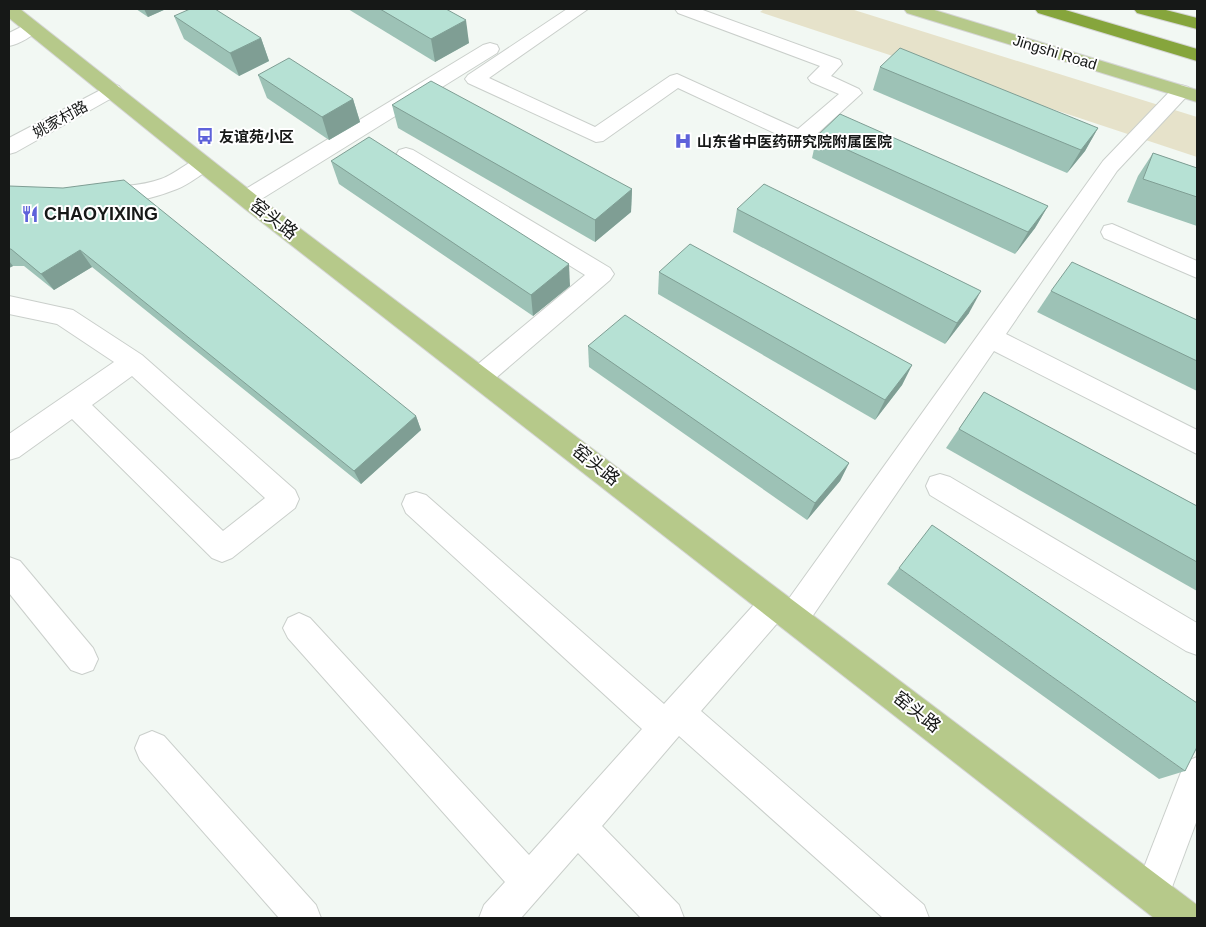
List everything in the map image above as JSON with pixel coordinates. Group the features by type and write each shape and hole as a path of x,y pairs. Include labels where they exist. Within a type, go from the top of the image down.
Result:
{"highway":[{"path":"1044,9 1197,55"},
{"path":"1143,9 1197,24"},
{"path":"1186,9 1197,12"}],"main road":[{"name":"窑头路","path":"9,9 247,198 480,376 782,612 1184,918"},
{"name":"Jingshi Road","path":"912,9 1189,93"}],"street":[{"path":"247,198 555,9"},
{"path":"579,9 475,79 596,136 678,80 800,138 852,93 818,78 833,64 717,19 684,9"},
{"path":"717,19 734,9"},
{"path":"9,41 31,27"},
{"name":"姚家村路","path":"9,147 112,90"},
{"path":"497,918 672,720 782,612 990,337 1110,166 1189,93"},
{"path":"406,155 602,274 480,376"},
{"path":"84,198 137,193 170,184 204,164"},
{"path":"1112,232 1197,270"},
{"path":"9,305 64,316 134,362 285,499 222,549 74,404"},
{"path":"990,337 1197,443"},
{"path":"9,449 134,362"},
{"path":"940,486 1197,640"},
{"path":"416,504 911,918"},
{"path":"9,571 82,659"},
{"path":"299,628 529,882"},
{"path":"152,748 303,918"},
{"path":"1152,893 1197,774"},
{"path":"578,827 666,918"}],"shaded area":[{"path":"764,9 851,9 1197,117 1197,157 760,12"}],"building":[{"path":"190,9 215,9 261,38 230,53 174,16"},
{"path":"380,9 446,9 466,20 431,39"},
{"path":"900,48 1098,128 1081,150 880,67"},
{"path":"289,58 353,99 322,117 258,75"},
{"path":"431,81 632,189 595,220 392,105"},
{"path":"840,114 1048,206 1028,232 817,136"},
{"path":"369,137 569,264 531,295 331,161"},
{"path":"1153,153 1197,168 1197,197 1143,179"},
{"path":"124,180 416,416 354,471 80,250 41,274 9,249 9,186 63,188"},
{"path":"764,184 981,291 957,323 737,209"},
{"path":"690,244 912,365 885,400 659,272"},
{"path":"1072,262 1197,320 1197,361 1051,291"},
{"path":"625,315 849,463 815,503 588,346"},
{"path":"984,392 1197,506 1197,562 959,429"},
{"path":"932,525 1197,703 1197,747 1185,771 899,568"}],"place":[{"name":"友谊苑小区","path":"205,136"},
{"name":"山东省中医药研究院附属医院","path":"683,141"},
{"name":"CHAOYIXING","path":"30,214"}]}
